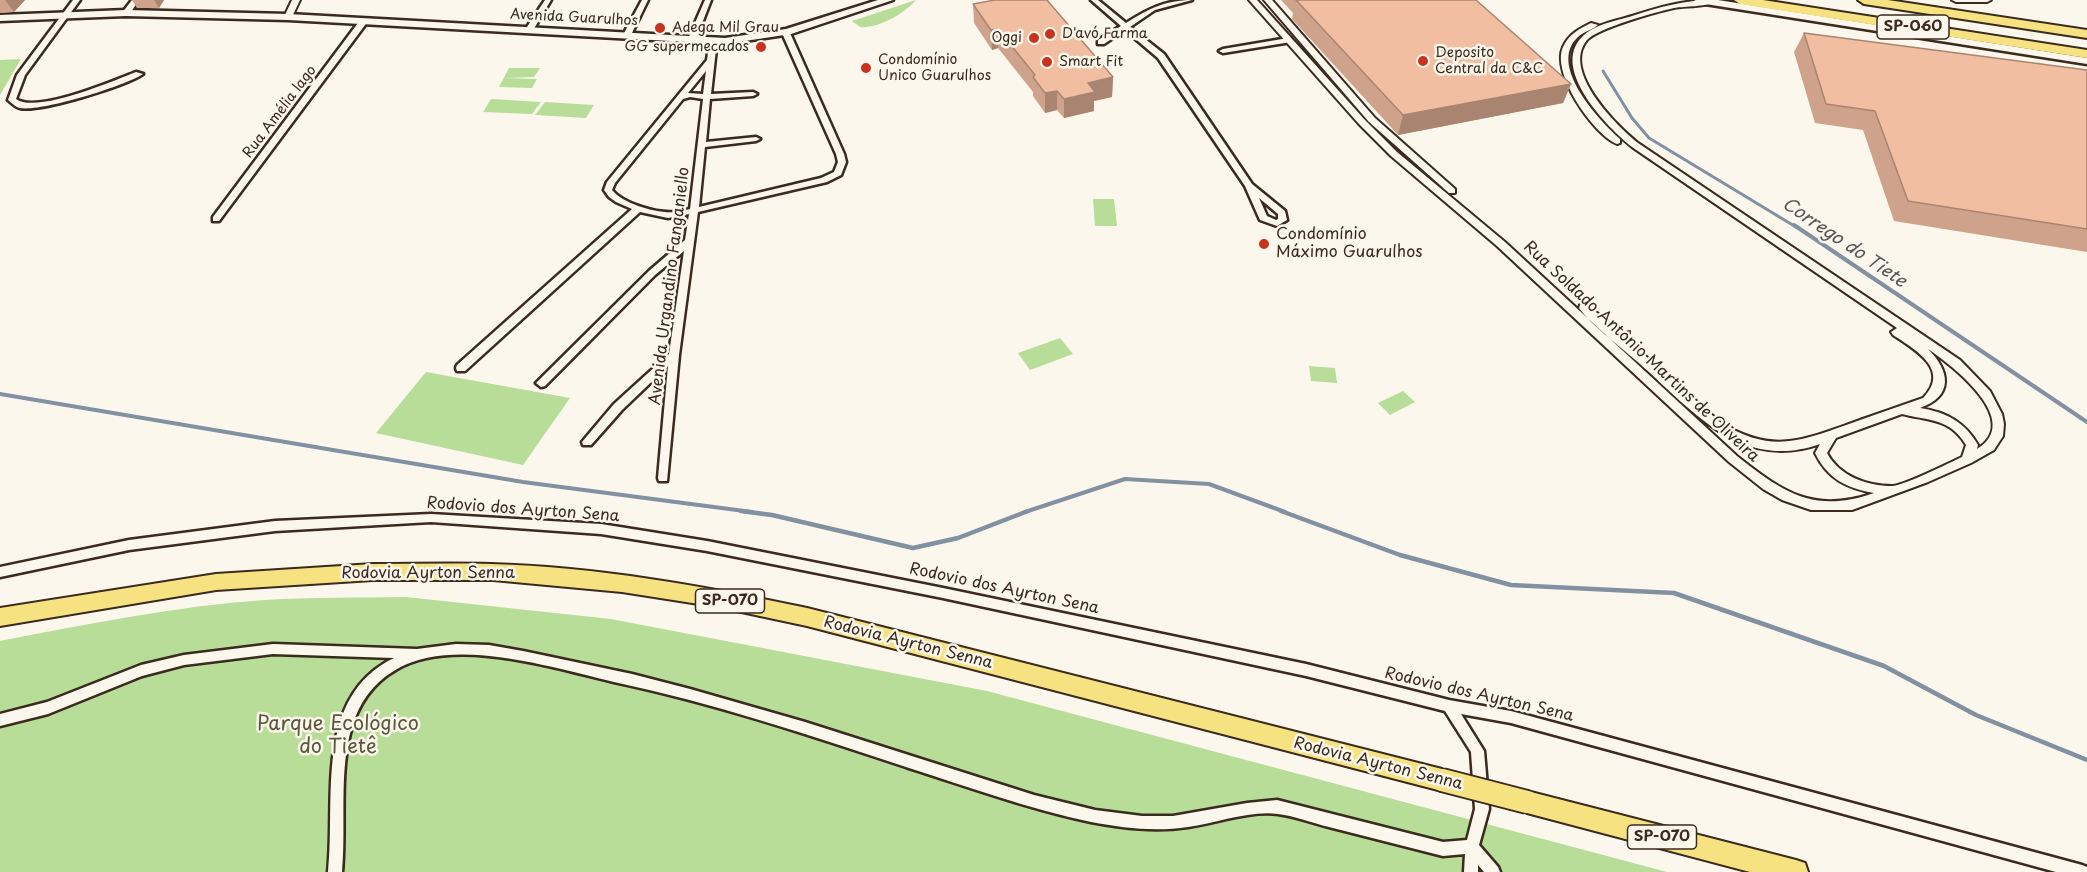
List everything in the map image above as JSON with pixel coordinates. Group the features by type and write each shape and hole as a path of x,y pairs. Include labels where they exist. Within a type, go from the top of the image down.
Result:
{"highway":[{"name":"SP-060","path":"1740,0 2087,54"},
{"path":"1767,0 1809,11"},
{"name":"SP-060","path":"1796,0 2087,45"},
{"name":"SP-060","path":"1864,0 2087,34"},
{"name":"SP-060","path":"1914,0 2087,26"},
{"name":"Rodovia Ayrton Senna","path":"0,617 216,582 373,572 493,572 622,584 718,598 807,617 1796,872"}],"main road":[{"name":"Avenida Guarulhos","path":"0,18 126,13 288,17 692,39 750,40 786,33 888,0"},
{"path":"1704,1 2087,61"}],"street":[{"path":"77,0 21,75 12,100 16,106 31,107 52,103 139,74"},
{"path":"126,13 136,0"},
{"path":"288,17 296,0"},
{"path":"529,30 548,0"},
{"path":"627,35 645,0"},
{"path":"692,39 708,0"},
{"path":"1094,0 1128,26 1161,56 1249,186"},
{"path":"1101,42 1153,9 1189,0"},
{"name":"Rua Soldado Antônio Martins de Oliveira","path":"1252,0 1394,154 1493,237 1754,476 1805,504 1853,505 1871,500 1967,460 1990,447 1997,435 1997,418 1989,399 1975,381 1937,349 1623,136 1604,116 1578,72 1576,52 1584,39 1593,33 1671,5 1704,1"},
{"name":"Rua Soldado Antônio Martins de Oliveira","path":"1268,0 1396,144 1475,210 1717,426 1732,436 1769,448 1786,448 1831,436 1927,401 1942,385 1940,373 1922,350 1629,150 1592,116 1565,71 1564,48 1572,38 1589,26 1649,7 1654,0"},
{"path":"1956,0 1987,0"},
{"path":"1267,16 1280,14"},
{"name":"Rua Amélia lago","path":"216,219 364,21"},
{"path":"709,63 610,182 609,194 639,208 667,216 824,180 842,168 840,154 786,33"},
{"name":"Avenida Urgandino Fanganiello","path":"663,478 674,355 708,97 709,63 713,40"},
{"path":"1223,51 1288,40"},
{"path":"677,99 690,95 708,97 753,94"},
{"path":"702,145 756,139"},
{"path":"461,368 639,208"},
{"path":"542,383 652,273 689,242"},
{"path":"587,442 618,407 674,355"},
{"path":"1899,411 1932,414 1958,428 1972,445 1967,460"},
{"path":"1831,436 1823,445 1821,453 1824,462 1834,472 1859,486 1892,490"},
{"name":"Rodovio dos Ayrton Sena","path":"0,572 129,546 275,526 431,518 601,529 706,546 943,593 1306,670 1449,706 1511,717 1983,847 2082,872"},
{"path":"0,720 48,708 141,670 184,660 273,649 417,653 441,649 481,650 645,681 1034,802 1085,814 1158,823 1252,807 1277,807 1443,849 1472,847"},
{"path":"335,872 338,852 341,738 348,714 360,694 378,675 394,663 417,653"},
{"path":"1449,706 1477,751 1482,809 1472,847 1471,872"},
{"path":"1472,847 1493,872"}],"green space":[{"path":"916,0 898,15 883,23 860,27 852,21"},
{"path":"21,59 0,95 0,60"},
{"path":"509,68 540,68 534,77 505,78 537,79 532,88 499,87"},
{"path":"491,99 541,102 532,114 483,112"},
{"path":"545,102 594,105 586,118 535,115"},
{"path":"1093,199 1114,199 1117,226 1095,226"},
{"path":"1060,338 1073,354 1030,370 1018,353"},
{"path":"1309,366 1335,368 1337,383 1311,381"},
{"path":"426,372 570,398 523,465 376,433"},
{"path":"1403,391 1415,402 1390,415 1378,403"},
{"name":"Parque Ecológico do Tietê","path":"406,597 611,619 987,691 1667,872 0,872 0,641 132,616 232,603 300,598"}],"building":[{"path":"995,0 1047,0 1113,77 1088,83 1095,92 1064,99 1057,91 1045,93 1033,77 1035,75 998,29 991,30 973,4"},
{"name":"Deposito Central da C&C","path":"1296,0 1476,0 1571,84 1403,115"},
{"path":"1804,33 2087,70 2087,229 1908,201 1875,111 1826,104"}],"waterway":[{"name":"Corrego do Tiete","path":"1603,71 1632,118 1649,138 1796,227"},
{"name":"Corrego do Tiete","path":"1794,225 2087,422"},
{"path":"0,394 523,482 752,512"},
{"path":"1028,511 1125,479 1209,484 1285,512"},
{"path":"741,511 772,515 913,548 958,538 1028,511"},
{"path":"1281,511 1400,555 1511,585 1674,593 1884,666 1976,715 2087,760"}],"place":[{"name":"Adega Mil Grau","path":"660,28"},
{"name":"D'avó Farma","path":"1050,34"},
{"name":"Oggi","path":"1034,38"},
{"name":"GG supermecados","path":"761,47"},
{"name":"Deposito Central da C&C","path":"1423,61"},
{"name":"Smart Fit","path":"1047,62"},
{"name":"Condomínio Unico Guarulhos","path":"866,68"},
{"name":"Condomínio Máximo Guarulhos","path":"1264,244"}]}
